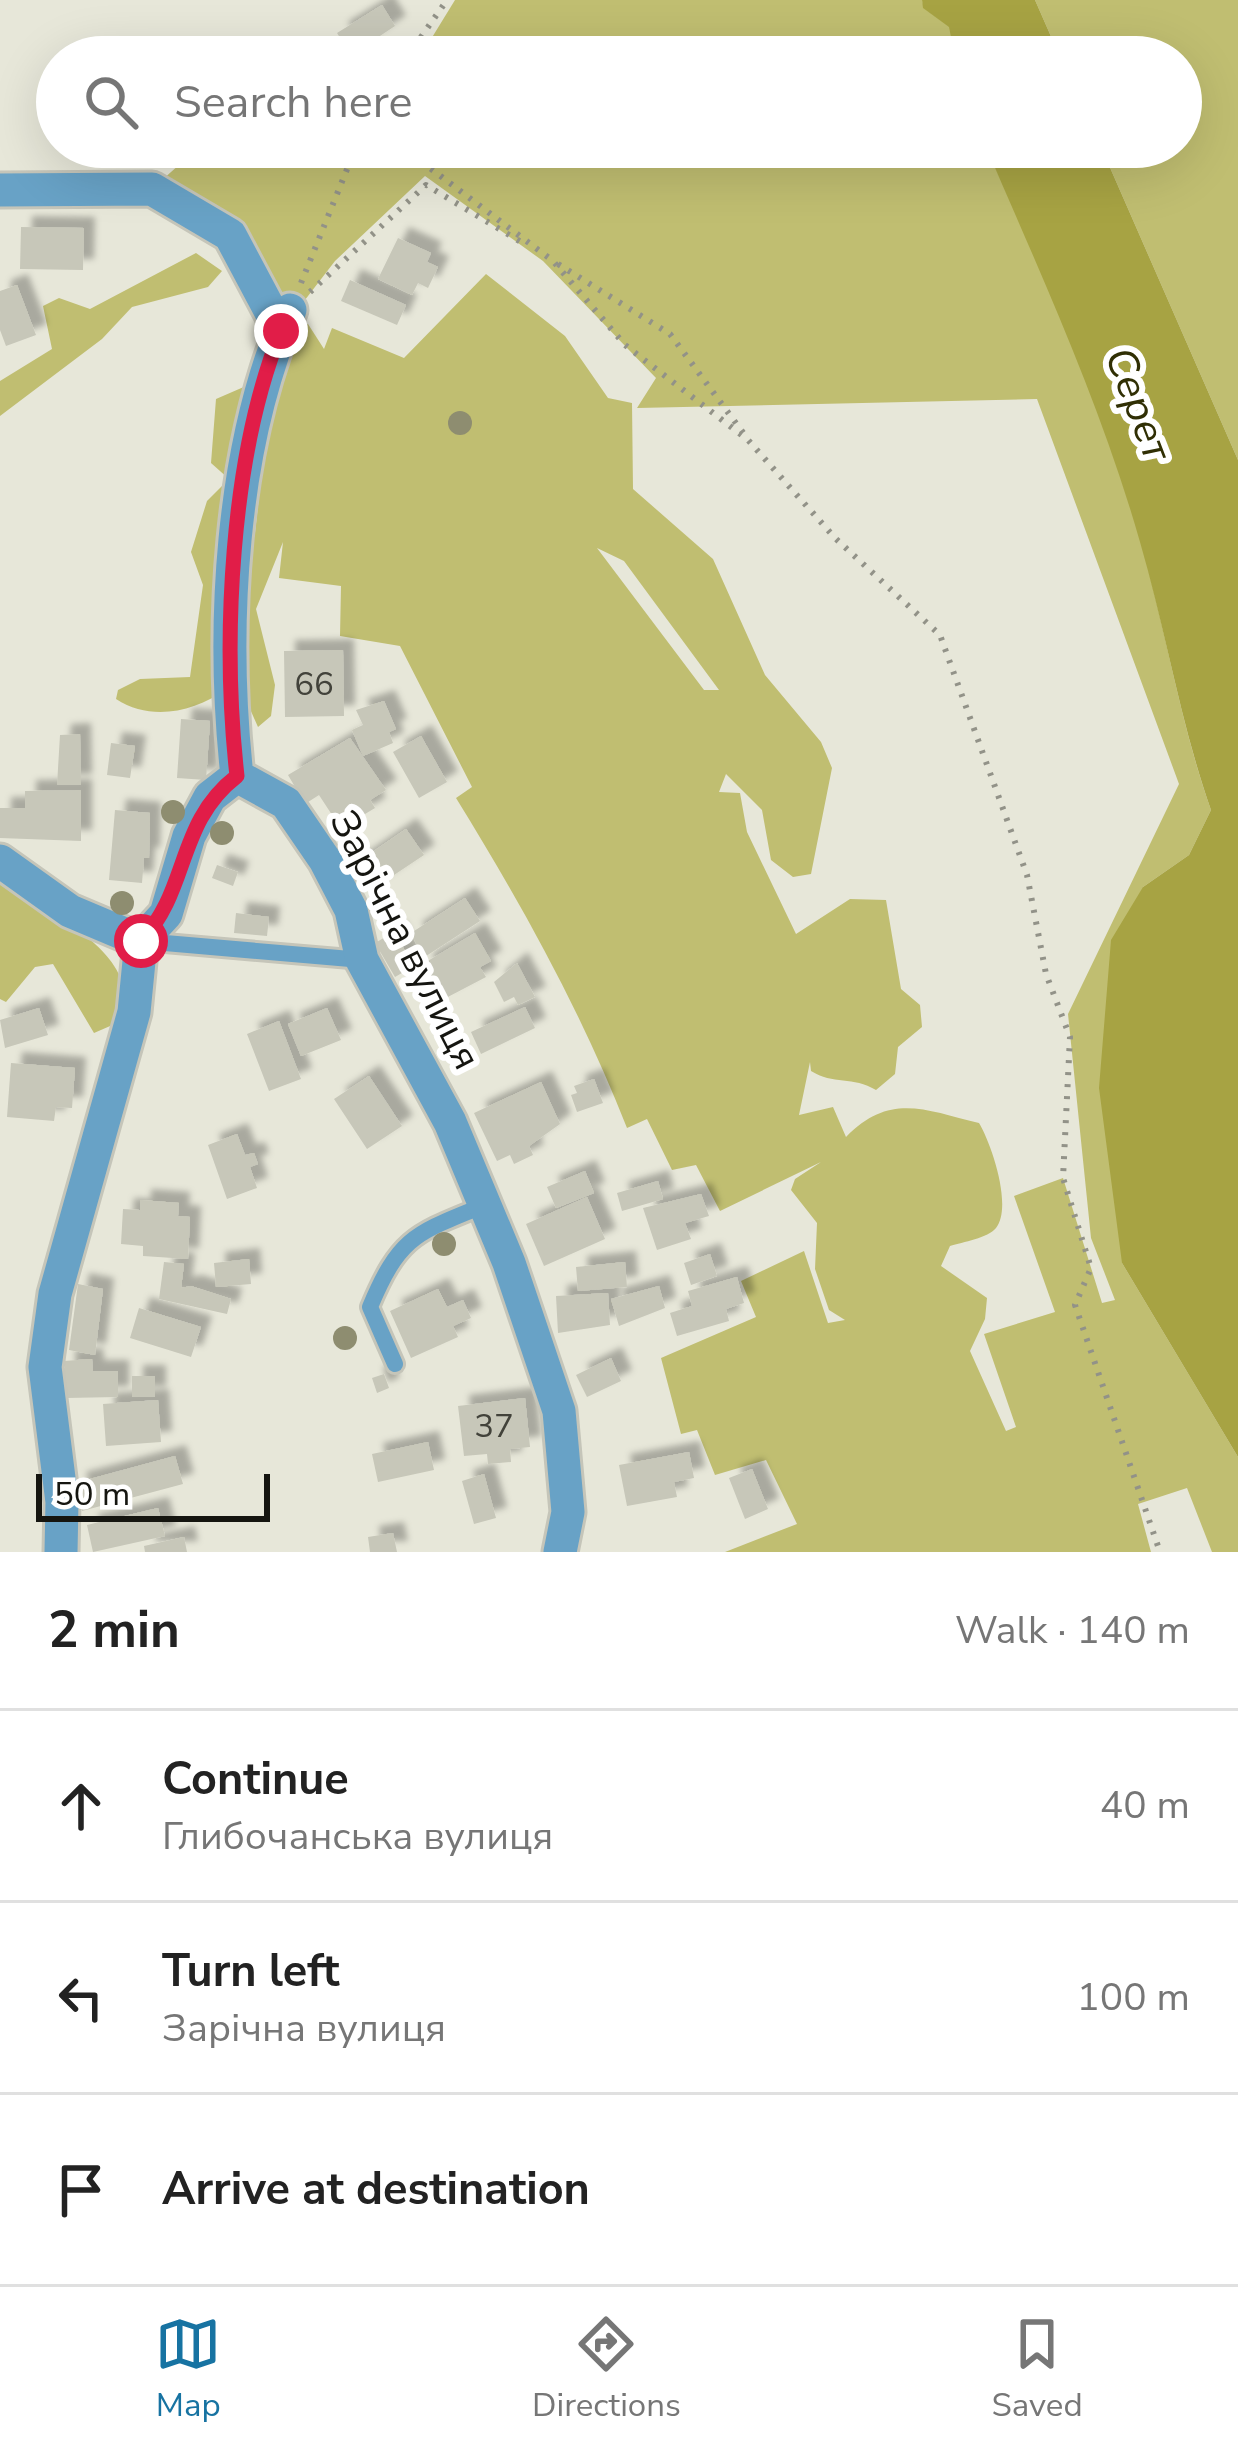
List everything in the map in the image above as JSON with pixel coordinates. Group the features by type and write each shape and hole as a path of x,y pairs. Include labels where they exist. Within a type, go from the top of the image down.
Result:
{"street":[{"path":"0,190 152,189 230,236 285,321 269,360 237,522 227,689 237,776 210,797 188,836 166,914 141,941 134,1012 55,1294 45,1366 62,1502 62,1552"},
{"name":"Зарічна вулиця","path":"237,776 286,803 325,860 351,910 362,961 450,1122 485,1205 559,1411 568,1512 560,1552"},
{"path":"0,861 70,910 141,941"}],"lane":[{"path":"141,941 362,961"},
{"path":"394,1364 370,1306 385,1270 412,1235 485,1205"}],"path":[{"path":"422,36 447,0"},
{"path":"285,321 347,168"},
{"path":"431,168 553,261 625,345 748,440"},
{"path":"285,321 426,184 670,334 748,440 836,538 940,635 1027,875 1046,974 1070,1036 1063,1178 1091,1268 1076,1305 1160,1552"}],"shaded area":[{"path":"455,0 922,0 924,8 950,27 952,36 433,36"},
{"path":"1035,0 1238,0 1238,460 1110,168 1202,168 1202,36 1051,36"},
{"path":"176,168 995,168 1108,441 1141,542 1190,744 1211,810 1189,855 1143,887 1122,1263 1238,1457 1238,1552 1212,1552 1187,1488 1138,1504 1151,1552 725,1552 797,1524 766,1460 715,1475 697,1430 681,1434 661,1358 756,1317 741,1281 804,1251 828,1323 845,1320 829,1310 815,1269 817,1223 791,1190 795,1179 821,1162 720,1211 696,1165 672,1170 647,1119 627,1128 549,959 456,798 472,787 400,646 340,636 341,586 279,578 283,542 256,609 275,685 271,716 258,727 237,680 240,596 255,533 266,432 301,329 308,324 324,349 332,328 404,358 486,274 565,336 608,398 632,403 633,489 713,559 765,675 821,742 832,768 811,874 793,877 771,860 762,810 726,774 719,792 740,793 747,832 796,934 850,899 886,900 901,989 920,1005 922,1027 898,1047 895,1074 876,1090 819,1075 811,1071 810,1062 799,1115 833,1107 846,1137 862,1123 893,1109 925,1110 979,1123 998,1175 1001,1218 987,1234 950,1246 941,1266 987,1298 985,1319 970,1351 1006,1431 1016,1427 984,1334 1055,1312 1014,1196 1063,1178 1102,1303 1115,1300 1091,1238 1068,1014 1179,784 1037,399 637,408 656,378 543,261 425,176 335,261 281,331 230,235 152,189","holes":["597,548 624,561 719,690 704,690"]},
{"path":"196,253 222,271 208,287 132,307 102,339 0,416 0,381 52,349 43,306 59,298 90,309"},
{"path":"246,386 255,407 227,689 200,704 172,711 130,706 116,699 118,690 140,679 190,677 203,585 191,552 207,501 229,479 211,463 216,399"},
{"path":"0,878 103,951 122,982 124,1020 94,1033 53,964 35,967 6,1002 0,999"}],"water":[{"path":"922,0 1035,0 1051,36 951,36 949,27 923,8"},
{"name":"Серет","path":"995,168 1110,168 1238,460 1238,1457 1122,1263 1099,1088 1111,940 1143,887 1189,855 1211,810 1124,491 1069,342"}],"building":[{"path":"382,5 395,26 380,36 337,33"},
{"path":"21,227 84,228 83,270 20,269"},
{"path":"398,238 431,253 427,262 438,267 428,288 418,283 412,295 378,279"},
{"path":"350,280 406,305 397,325 341,301"},
{"path":"17,285 36,335 6,346 0,330 0,291"},
{"path":"343,650 344,716 285,717 284,651"},
{"path":"384,701 396,729 389,732 393,743 363,756 352,730 363,725 356,710"},
{"path":"181,719 210,721 206,780 177,778"},
{"path":"80,734 81,785 57,785 60,735"},
{"path":"421,736 447,782 419,798 393,752"},
{"path":"350,738 386,790 370,800 375,808 360,817 355,809 336,821 319,795 305,804 288,775"},
{"path":"111,743 135,746 130,778 107,775"},
{"path":"81,790 81,841 0,838 0,808 25,808 25,791"},
{"path":"115,810 150,813 149,858 144,858 142,883 109,880"},
{"path":"406,829 424,855 370,891 352,866"},
{"path":"217,865 238,872 233,886 212,878"},
{"path":"465,898 480,921 423,958 411,933"},
{"path":"236,913 269,917 267,936 234,933"},
{"path":"394,932 414,966 395,977 375,943"},
{"path":"475,933 491,961 480,967 486,977 442,1000 421,965"},
{"path":"517,963 535,997 518,1005 514,997 504,1002 494,982"},
{"path":"525,1007 535,1028 481,1054 471,1032"},
{"path":"39,1008 48,1035 5,1048 0,1020"},
{"path":"327,1008 341,1040 301,1056 288,1024"},
{"path":"279,1021 301,1079 269,1091 247,1034"},
{"path":"11,1063 75,1068 72,1108 56,1107 54,1121 7,1117"},
{"path":"369,1076 402,1126 367,1149 334,1099"},
{"path":"594,1079 603,1103 577,1112 571,1095 577,1093 574,1086"},
{"path":"541,1082 560,1124 529,1146 533,1155 514,1164 510,1155 497,1161 474,1113"},
{"path":"237,1134 245,1155 254,1153 258,1164 250,1167 257,1188 227,1199 208,1145"},
{"path":"585,1171 594,1193 556,1208 547,1187"},
{"path":"658,1181 663,1199 622,1211 617,1193"},
{"path":"701,1194 709,1216 685,1223 691,1239 657,1250 643,1208"},
{"path":"587,1197 605,1239 544,1266 526,1224"},
{"path":"140,1200 179,1203 178,1216 190,1217 188,1259 143,1256 143,1246 121,1244 123,1209 140,1210"},
{"path":"710,1254 717,1276 691,1285 684,1263"},
{"path":"249,1259 251,1284 216,1287 214,1263"},
{"path":"164,1262 184,1264 181,1288 191,1286 231,1299 227,1314 159,1299"},
{"path":"625,1262 627,1287 578,1291 576,1267"},
{"path":"737,1277 744,1303 726,1309 729,1321 677,1336 670,1313 692,1306 688,1291"},
{"path":"78,1284 103,1289 95,1355 69,1350"},
{"path":"659,1286 665,1308 619,1326 611,1299"},
{"path":"438,1289 447,1307 463,1300 471,1318 453,1326 458,1337 411,1358 390,1311"},
{"path":"608,1293 610,1325 558,1333 556,1296"},
{"path":"139,1308 201,1327 191,1357 130,1338"},
{"path":"611,1358 621,1381 587,1397 576,1375"},
{"path":"92,1359 93,1371 118,1371 118,1397 66,1398 64,1361"},
{"path":"384,1374 389,1388 377,1393 372,1378"},
{"path":"132,1376 155,1376 155,1397 132,1397"},
{"path":"525,1398 530,1447 510,1449 511,1462 488,1464 487,1454 464,1456 458,1406"},
{"path":"158,1400 161,1442 106,1446 103,1404"},
{"path":"428,1442 434,1470 378,1482 372,1454"},
{"path":"689,1452 694,1478 674,1482 677,1497 627,1506 619,1465"},
{"path":"175,1456 183,1484 82,1511 75,1483"},
{"path":"752,1469 768,1509 745,1519 729,1478"},
{"path":"484,1474 496,1518 474,1524 462,1481"},
{"path":"158,1508 165,1536 93,1552 87,1525"},
{"path":"393,1533 397,1552 370,1552 368,1537"},
{"path":"184,1537 187,1552 145,1552 144,1546"}],"route":[{"path":"141,941 166,914 188,836 210,797 237,776 227,689 237,522 269,360 281,331"}]}
